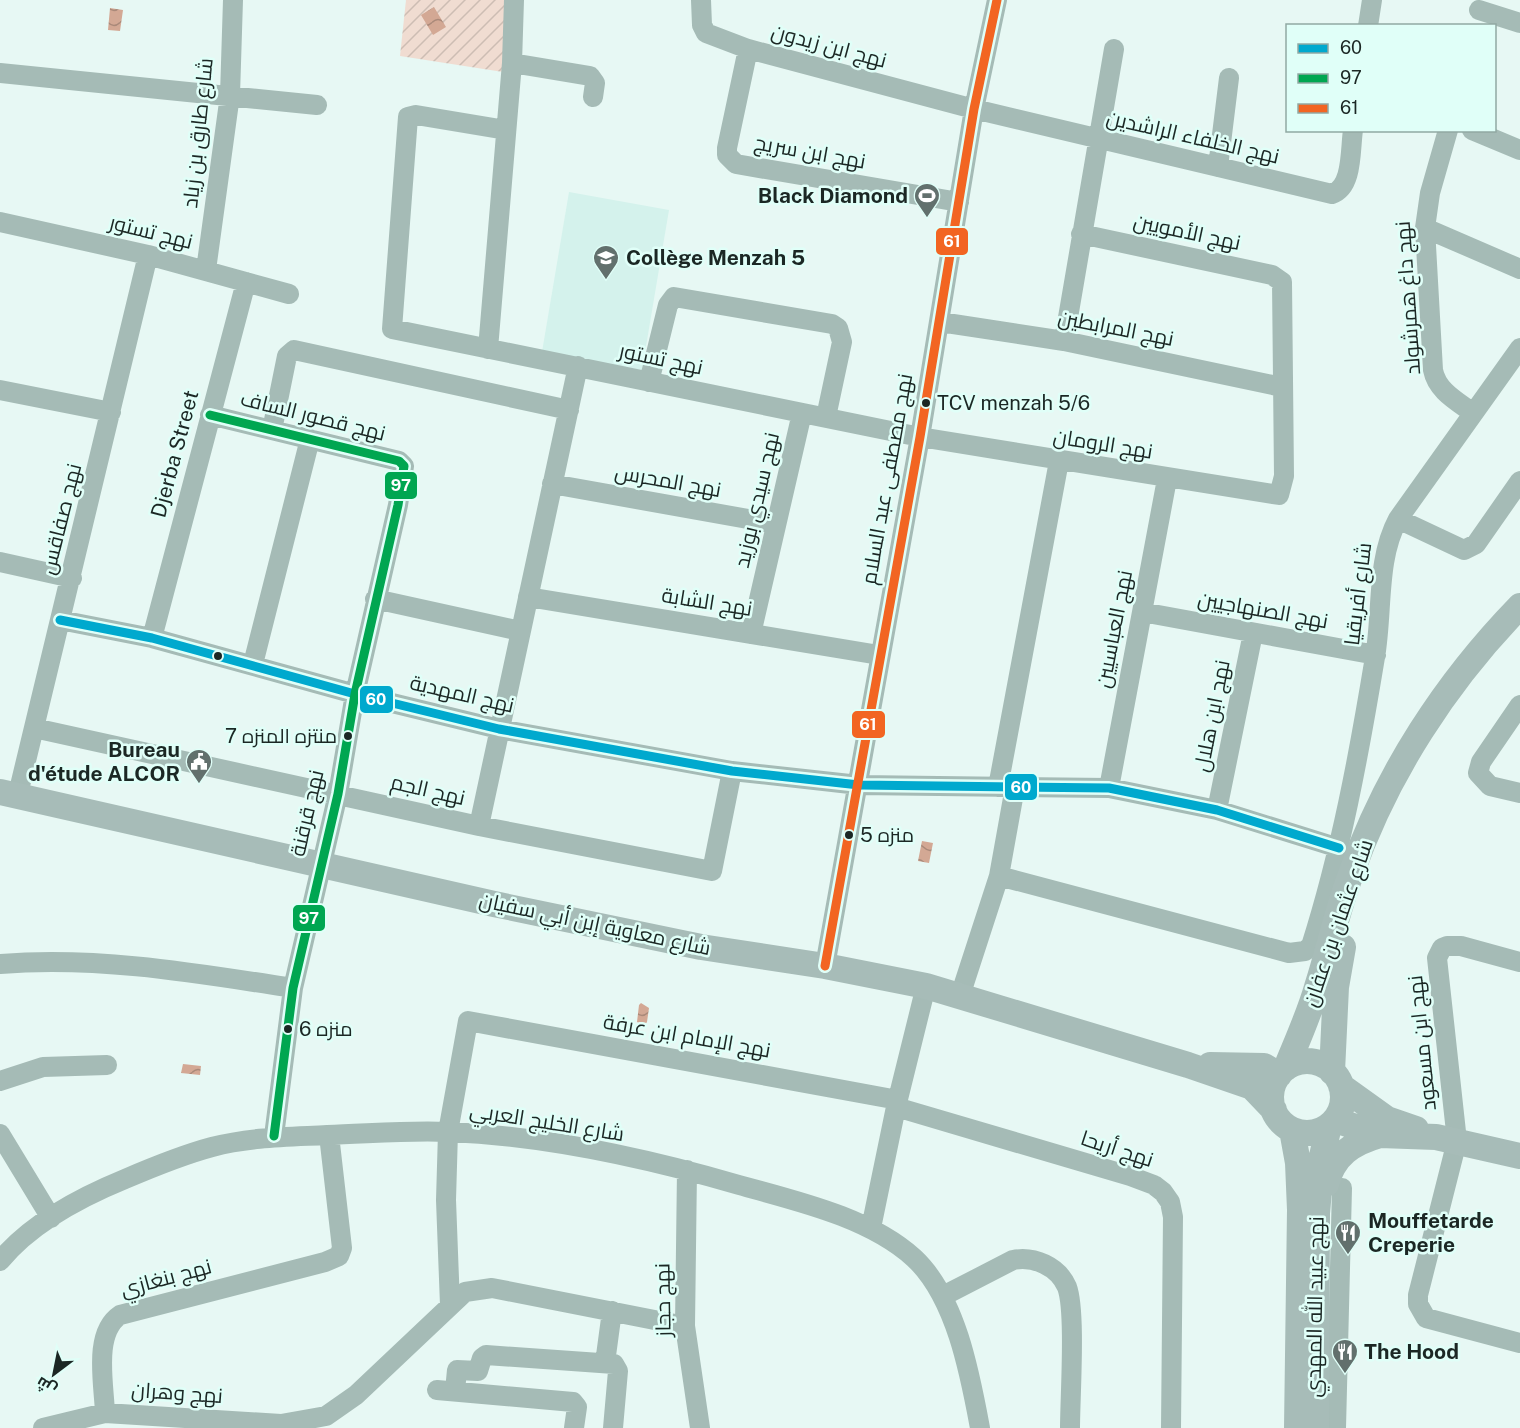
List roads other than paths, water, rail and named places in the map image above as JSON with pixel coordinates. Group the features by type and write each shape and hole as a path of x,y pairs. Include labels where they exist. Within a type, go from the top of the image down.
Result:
{"main road":[{"name":"شارع عثمان بن عفان","path":"1283,1072 1317,988 1351,873 1399,768 1419,733 1450,688 1520,606"},
{"name":"شارع عثمان بن عفان","path":"1337,1079 1336,987 1343,946 1369,865 1426,751 1494,655 1520,627"},
{"name":"شارع معاوية إبن أبي سفيان","path":"9,793 320,865 701,947 825,966 926,986 1188,1065 1252,1087 1274,1110 1278,1118 1292,1130"},
{"name":"شارع معاوية إبن أبي سفيان","path":"1188,1065 1264,1066 1283,1072 1305,1062 1324,1066 1387,1119 1447,1139"},
{"path":"1274,1110 1272,1092 1283,1072"},
{"path":"1316,1428 1317,1213 1322,1156 1332,1123 1342,1104 1337,1079"},
{"path":"1296,1428 1300,1210 1298,1163 1292,1130 1311,1133 1332,1123 1380,1135 1447,1139 1520,1156"},
{"path":"1317,1213 1329,1170 1342,1152 1364,1140 1380,1135"}],"street":[{"name":"شارع طارق بن زياد","path":"206,270 230,95 233,0"},
{"path":"488,349 512,63 514,0"},
{"name":"نهج ابن زيدون","path":"701,0 702,25 706,33 748,49 974,109"},
{"name":"نهج مصطفى عبد السلام","path":"825,966 940,322 974,109 997,0"},
{"path":"1368,24 1372,0"},
{"path":"1478,12 1520,23"},
{"name":"نهج ابن سريج","path":"748,49 727,148 731,161 736,164 959,202"},
{"path":"1065,342 1081,234 1100,140 1114,49"},
{"path":"512,63 590,76 595,83 593,97"},
{"path":"0,74 317,105"},
{"path":"1218,167 1229,78"},
{"name":"نهج الخلفاء الراشدين","path":"974,109 1332,194 1339,192 1346,181 1353,132"},
{"name":"نهج تستور","path":"506,130 416,115 408,117 392,329 920,436"},
{"name":"نهج داغ همرشولد","path":"1447,132 1430,193 1425,228 1435,380 1443,391 1473,413"},
{"path":"1477,132 1520,150"},
{"name":"نهج تستور","path":"0,222 148,255 289,294"},
{"path":"1425,228 1520,269"},
{"name":"نهج الأمويين","path":"1081,234 1272,275 1282,282 1282,387"},
{"name":"نهج صفاقس","path":"9,793 34,728 148,255"},
{"name":"Djerba Street","path":"152,638 246,282"},
{"path":"649,382 668,305 674,297 832,324 838,328 842,342 826,417"},
{"name":"نهج المرابطين","path":"940,322 1065,342 1282,387"},
{"name":"شارع أفريقيا","path":"999,876 1299,953 1311,946 1339,848 1376,655 1386,548 1398,519 1520,348"},
{"path":"272,430 287,356 294,350 569,410"},
{"path":"479,826 578,366"},
{"name":"نهج الرومان","path":"920,436 1059,461 1279,495 1284,476 1282,387"},
{"path":"0,390 111,412"},
{"name":"نهج سيدي بوزيد","path":"751,634 802,413"},
{"name":"نهج قصور الساف","path":"210,415 399,461 404,466"},
{"path":"253,664 310,439"},
{"path":"960,996 999,876 1007,787 1059,461"},
{"name":"نهج قرقنة","path":"274,1136 293,988 338,794 355,694 398,505 404,466"},
{"name":"نهج العباسيين","path":"1109,789 1167,478"},
{"path":"1398,519 1464,550 1476,544 1520,481"},
{"name":"نهج المحرس","path":"552,484 776,524"},
{"path":"0,562 72,578"},
{"name":"نهج الشابة","path":"528,597 879,655"},
{"path":"375,599 520,632"},
{"name":"نهج الصنهاجيين","path":"1142,612 1376,655"},
{"name":"نهج المهدية","path":"60,620 152,638 355,694 499,729 732,771 859,785 1109,789 1217,810 1339,848"},
{"name":"نهج ابن هلال","path":"1217,810 1253,633"},
{"path":"1520,705 1481,762 1478,773 1490,786 1520,794"},
{"name":"نهج الجم","path":"34,728 479,826 712,871 732,771"},
{"name":"نهج ابن مسعود","path":"1447,1139 1437,958 1439,953 1447,946 1455,946 1520,962"},
{"path":"0,964 46,960 174,970 293,988"},
{"path":"871,1228 897,1104 926,986"},
{"name":"نهج الإمام ابن عرفة","path":"448,1132 468,1021 897,1104"},
{"path":"0,1082 43,1067 106,1065"},
{"name":"نهج أريحا","path":"897,1104 1130,1176 1154,1185 1163,1192 1172,1209 1174,1238 1171,1428"},
{"path":"448,1132 446,1200 450,1305"},
{"name":"شارع الخليج العربي","path":"0,1261 10,1248 51,1218 99,1190 211,1147 274,1136 448,1132 579,1149 687,1170 779,1196 871,1228 915,1259 943,1296 960,1344 981,1428"},
{"path":"0,1134 51,1218"},
{"name":"نهج بنغازي","path":"105,1413 104,1342 114,1319 132,1310 325,1262 339,1256 342,1248 328,1135"},
{"path":"1447,1139 1418,1304 1426,1318 1435,1322 1520,1342"},
{"name":"نهج حجاز","path":"687,1170 685,1326 700,1428"},
{"name":"نهج عبيد الله المهدي","path":"1336,1428 1342,1188"},
{"path":"943,1296 1013,1260 1025,1257 1050,1268 1060,1276 1070,1302 1070,1428"},
{"name":"نهج وهران","path":"43,1428 105,1413 310,1424 327,1416 356,1395 465,1292 492,1288 685,1326"},
{"path":"605,1363 612,1311"},
{"path":"574,1428 577,1407 573,1402 446,1391 457,1370 478,1371 482,1358 486,1355 614,1364 618,1371 613,1428"}],"water":[{"path":"434,7 446,27 433,35 421,15"},
{"path":"110,8 123,10 120,31 108,30"},
{"path":"922,841 933,843 929,863 918,861"},
{"path":"641,1003 649,1008 647,1022 644,1026 637,1022"},
{"path":"183,1064 201,1066 200,1075 181,1073"}],"place":[{"name":"Black Diamond","path":"927,219"},
{"name":"Collège Menzah 5","path":"606,281"},
{"name":"TCV menzah 5/6","path":"926,403"},
{"name":"منتزه المنزه 7","path":"348,736"},
{"name":"Bureau d'étude ALCOR","path":"199,785"},
{"name":"منزه 5","path":"849,835"},
{"name":"منزه 6","path":"288,1029"},
{"name":"Mouffetarde Creperie","path":"1348,1256"},
{"name":"The Hood","path":"1345,1375"}]}
